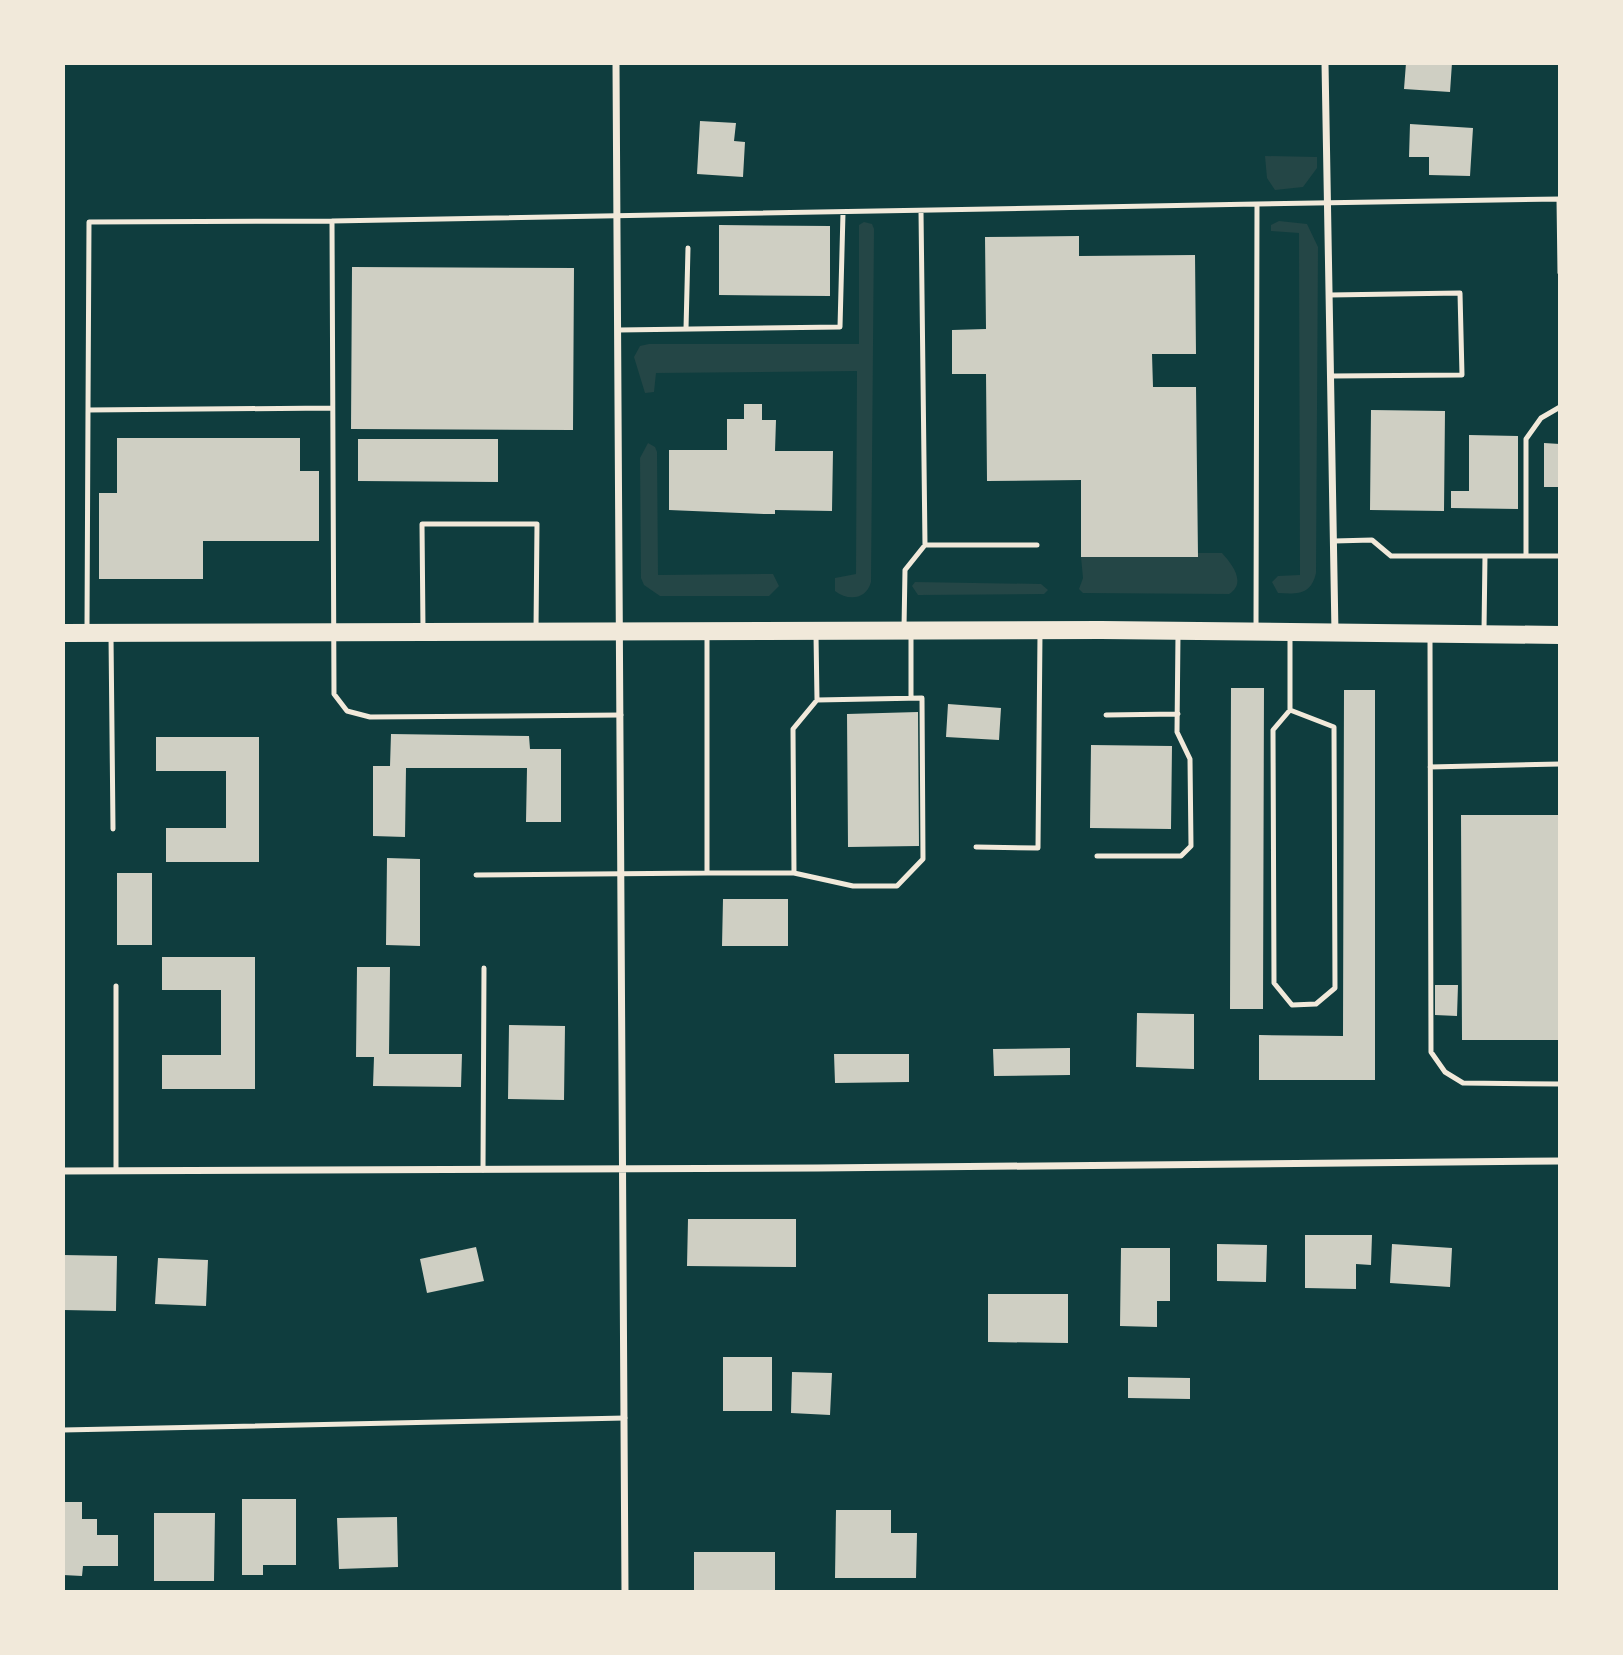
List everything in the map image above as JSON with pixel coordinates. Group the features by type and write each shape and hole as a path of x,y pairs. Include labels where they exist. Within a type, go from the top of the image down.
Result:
{"main road":[{"path":"63,633 1178,631 1560,635"}],"street":[{"path":"616,63 620,330 625,1592"},
{"path":"1325,63 1335,633"},
{"path":"63,1171 1560,1161"}],"lane":[{"path":"87,633 89,222 332,221 1559,199 1560,273"},
{"path":"1256,632 1257,204"},
{"path":"911,698 905,570 925,545 921,211"},
{"path":"620,330 840,327 843,213"},
{"path":"332,221 331,633 334,694 347,711 370,716 621,715"},
{"path":"686,329 688,248"},
{"path":"1330,295 1460,293 1461,375 1332,376"},
{"path":"1526,556 1526,439 1541,418 1560,407"},
{"path":"88,410 331,408"},
{"path":"423,633 422,524 537,524 536,633"},
{"path":"1334,541 1372,540 1391,556 1560,556"},
{"path":"925,545 1037,545"},
{"path":"1483,635 1485,556"},
{"path":"976,847 1038,848 1041,631"},
{"path":"1097,856 1181,856 1191,846 1190,759 1177,732 1178,631"},
{"path":"794,873 793,729 817,700 816,632"},
{"path":"1290,632 1290,710 1273,730 1275,983 1292,1005 1316,1004 1335,988 1335,727 1290,710"},
{"path":"111,633 113,829"},
{"path":"707,633 707,873"},
{"path":"1430,634 1431,1052 1444,1072 1463,1083 1560,1084"},
{"path":"476,875 794,873 853,886 897,886 922,859 922,698 817,700"},
{"path":"1106,715 1178,714"},
{"path":"1430,767 1560,764"},
{"path":"483,1170 484,968"},
{"path":"116,986 116,1170"},
{"path":"63,1430 625,1418"}],"shaded area":[{"path":"1265,156 1317,157 1317,168 1303,187 1275,190 1267,178"},
{"path":"1279,221 1307,224 1318,247 1316,573 1311,586 1303,592 1292,593 1278,593 1272,582 1278,576 1300,575 1299,233 1271,231 1271,225"},
{"path":"864,222 872,224 874,229 871,582 861,595 851,597 835,591 835,578 856,574 857,371 656,373 654,392 645,393 634,357 640,346 649,344 859,344 859,225"},
{"path":"648,443 655,447 657,452 658,575 773,574 779,586 769,596 660,596 644,585 641,578 640,458"},
{"path":"1197,553 1222,553 1236,574 1237,584 1234,590 1229,594 1083,593 1079,589 1083,578 1081,557 1197,557"},
{"path":"915,582 1041,584 1048,590 1044,594 918,595 912,586"}],"building":[{"path":"1406,63 1452,63 1450,92 1404,89"},
{"path":"700,121 736,123 734,141 745,142 743,177 697,174"},
{"path":"1410,124 1473,128 1470,176 1429,175 1429,157 1409,157"},
{"path":"719,225 830,226 830,296 719,295"},
{"path":"1079,236 1079,256 1195,255 1196,354 1152,354 1153,387 1196,387 1198,557 1081,557 1081,480 987,481 986,374 952,374 952,330 986,329 985,237"},
{"path":"352,267 574,268 573,430 351,429"},
{"path":"744,404 762,404 762,420 776,420 775,451 833,451 832,511 775,510 775,514 764,514 669,510 669,450 727,450 727,419 744,419"},
{"path":"1371,410 1445,411 1444,511 1370,510"},
{"path":"1469,435 1518,436 1518,509 1451,508 1451,491 1469,491"},
{"path":"117,438 300,438 300,471 319,471 319,541 203,541 203,579 99,579 99,493 117,493"},
{"path":"358,439 498,439 498,482 358,481"},
{"path":"1544,443 1560,444 1560,487 1544,487"},
{"path":"1231,688 1264,688 1263,1009 1230,1009"},
{"path":"1344,690 1375,690 1375,1080 1259,1080 1259,1035 1343,1036"},
{"path":"948,704 1001,708 999,740 946,737"},
{"path":"918,712 919,846 848,847 847,714"},
{"path":"391,734 529,736 530,749 561,749 561,822 526,822 527,768 406,768 405,837 373,836 373,766 390,766"},
{"path":"156,737 259,737 259,862 166,862 166,828 226,828 226,771 156,771"},
{"path":"1091,745 1172,746 1171,829 1090,828"},
{"path":"1461,815 1560,815 1560,1040 1462,1040"},
{"path":"387,858 420,859 420,946 386,945"},
{"path":"117,873 152,873 152,945 117,945"},
{"path":"723,899 788,899 788,946 722,946"},
{"path":"162,957 255,957 255,1089 162,1089 162,1055 221,1055 221,990 162,990"},
{"path":"357,967 390,967 389,1054 462,1054 461,1087 373,1086 374,1057 356,1057"},
{"path":"1435,985 1458,985 1457,1016 1435,1015"},
{"path":"1137,1013 1194,1014 1194,1069 1136,1067"},
{"path":"509,1025 565,1026 564,1100 508,1099"},
{"path":"1070,1048 1070,1075 994,1076 993,1049"},
{"path":"834,1054 909,1054 909,1082 835,1083"},
{"path":"688,1219 796,1219 796,1267 687,1266"},
{"path":"1305,1235 1372,1235 1371,1265 1356,1264 1356,1289 1305,1288"},
{"path":"1217,1244 1267,1245 1266,1282 1217,1281"},
{"path":"1392,1244 1452,1248 1450,1287 1390,1283"},
{"path":"476,1247 484,1281 427,1293 420,1259"},
{"path":"1121,1248 1170,1248 1170,1301 1157,1301 1157,1327 1120,1326"},
{"path":"63,1255 117,1256 116,1311 63,1310"},
{"path":"158,1258 208,1260 206,1306 155,1304"},
{"path":"988,1294 1068,1294 1068,1343 988,1342"},
{"path":"723,1357 772,1357 772,1411 723,1411"},
{"path":"792,1372 832,1373 830,1415 791,1413"},
{"path":"1128,1377 1190,1378 1190,1399 1128,1398"},
{"path":"242,1499 296,1499 296,1565 263,1565 263,1575 242,1575"},
{"path":"63,1502 82,1502 82,1519 97,1519 97,1535 118,1535 118,1566 83,1566 82,1576 63,1575"},
{"path":"836,1510 891,1510 891,1533 917,1533 916,1578 835,1578"},
{"path":"154,1513 215,1513 214,1581 154,1581"},
{"path":"397,1517 398,1567 339,1569 337,1518"},
{"path":"694,1552 775,1552 775,1592 694,1592"}]}
